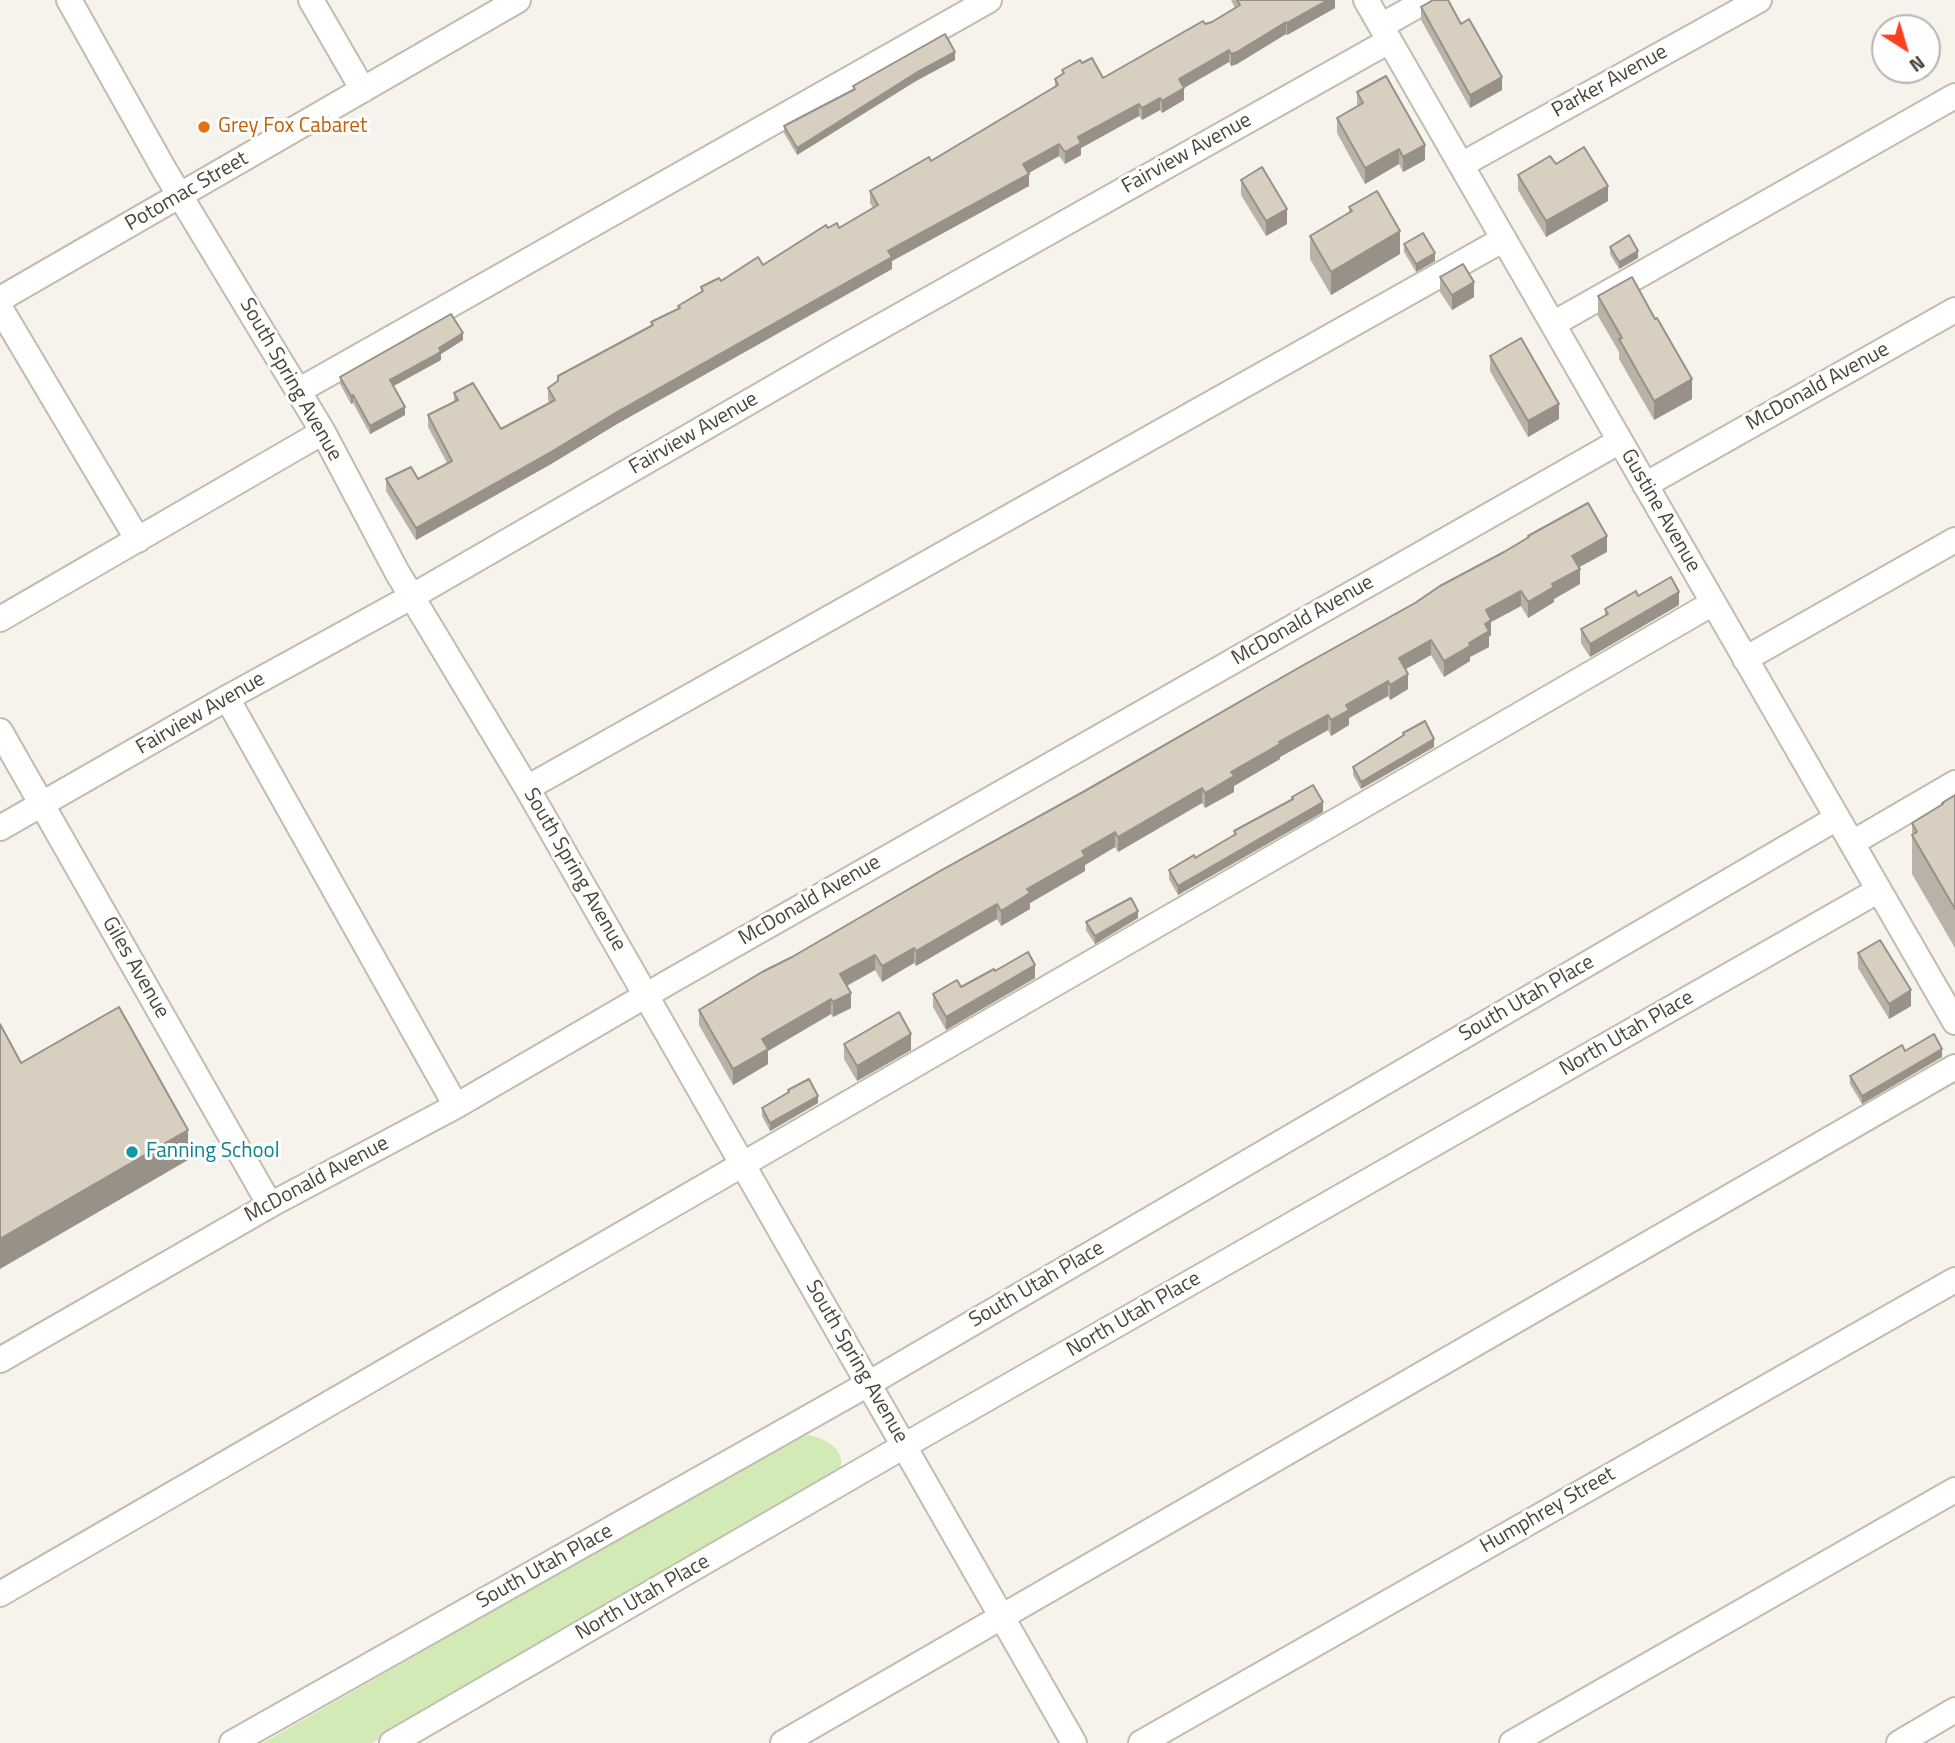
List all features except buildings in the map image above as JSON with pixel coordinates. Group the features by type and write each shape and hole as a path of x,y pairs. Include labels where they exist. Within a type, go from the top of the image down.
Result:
{"street":[{"name":"South Spring Avenue","path":"69,0 180,197 323,432 411,597 527,788 1074,1743"},
{"path":"311,0 363,90"},
{"name":"Potomac Street","path":"0,299 518,0"},
{"path":"298,391 989,0"},
{"name":"Gustine Avenue","path":"1366,0 1837,818 1951,1006"},
{"name":"Fairview Avenue","path":"0,828 227,698 411,597 839,350 1385,33 1427,0"},
{"name":"Parker Avenue","path":"1461,165 1759,0"},
{"path":"1553,324 1955,96"},
{"path":"527,788 1504,239"},
{"path":"0,308 138,540"},
{"name":"McDonald Avenue","path":"1645,485 1955,310"},
{"path":"0,619 323,432"},
{"name":"McDonald Avenue","path":"0,1360 270,1205 456,1106 645,995 1620,441"},
{"path":"1745,659 1955,540"},
{"path":"0,1594 1713,603"},
{"path":"227,698 456,1106"},
{"name":"Giles Avenue","path":"0,731 270,1205"},
{"path":"1852,843 1955,783"},
{"name":"South Utah Place","path":"232,1743 868,1384 1837,818"},
{"name":"North Utah Place","path":"392,1743 1879,890"},
{"path":"783,1743 1955,1067"},
{"name":"Humphrey Street","path":"1141,1743 1955,1280"},
{"path":"1513,1743 1955,1490"},
{"path":"1899,1743 1955,1710"}],"green space":[{"path":"808,1435 827,1441 837,1450 841,1462 840,1470 834,1479 372,1743 263,1743 796,1438"}],"place":[{"name":"Grey Fox Cabaret","path":"204,127"},
{"name":"Fanning School","path":"132,1152"}]}
